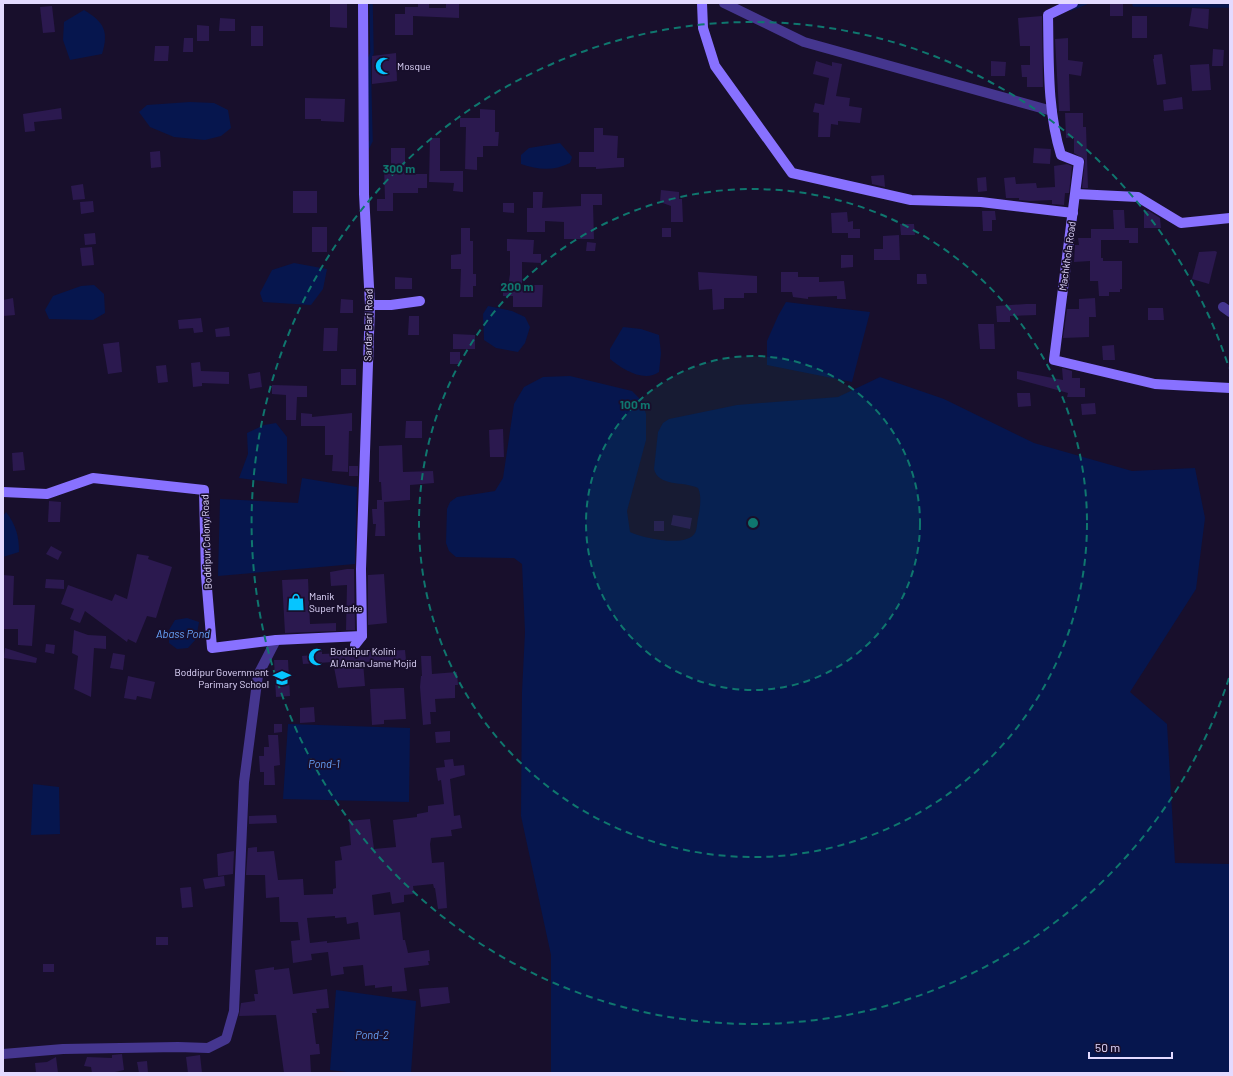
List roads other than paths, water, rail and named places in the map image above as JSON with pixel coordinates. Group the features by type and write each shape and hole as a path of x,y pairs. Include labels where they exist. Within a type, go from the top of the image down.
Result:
{"main road":[{"name":"Sardar Bari Road","path":"362,636 361,569 370,305 364,194 363,3"},
{"path":"702,3 703,28 715,66 792,173 911,200 981,202 1073,213"},
{"name":"Machkhola Road","path":"1073,3 1048,15 1054,134 1061,155 1079,162 1076,194 1065,264 1059,332 1054,360 1155,384 1230,388"},
{"path":"1076,194 1138,197 1181,222 1230,218"},
{"path":"370,305 391,305 420,301"},
{"name":"Boddipur Colony Road","path":"3,492 47,494 93,478 204,490 206,576 212,648 276,640 362,636"},
{"path":"355,646 362,636"}],"street":[{"path":"724,3 804,42 1052,111"},
{"path":"3,1054 63,1049 178,1047 208,1048 226,1039 234,1011 246,767 258,675 276,640"}],"water":[{"path":"84,10 91,14 103,28 105,39 102,54 70,60 63,40 64,22"},
{"path":"190,102 214,103 228,110 231,128 221,136 205,140 174,137 150,127 139,112 147,105"},
{"path":"560,143 572,157 570,163 564,166 546,169 534,168 521,164 521,155 529,148"},
{"path":"294,263 327,269 323,289 311,305 263,302 260,293 272,270"},
{"path":"94,285 104,294 105,313 93,320 49,319 45,310 53,296 81,286"},
{"path":"786,302 870,312 852,382 767,365 767,341"},
{"path":"488,306 512,311 525,317 530,327 525,343 518,352 496,348 484,340 483,314"},
{"path":"623,327 641,329 659,335 661,353 659,372 647,376 640,375 621,367 610,359 610,349"},
{"path":"570,376 632,391 642,401 646,414 646,440 627,511 630,532 654,539 674,541 690,538 696,530 700,507 700,495 698,488 672,483 661,479 656,475 654,469 658,432 663,423 669,419 737,405 838,397 880,377 944,399 1034,443 1132,471 1195,468 1205,518 1196,589 1130,692 1167,724 1175,863 1230,864 1230,1073 551,1073 551,955 521,816 522,692 525,632 522,564 514,558 456,557 449,551 446,543 447,509 450,502 457,497 495,491 503,478 514,404 524,387 543,377"},
{"path":"276,423 287,437 287,484 239,478 248,454 247,433 264,425"},
{"path":"302,478 357,487 355,564 218,576 220,499 298,503"},
{"path":"6,512 16,531 19,552 3,557 3,516"},
{"name":"Abass Pond","path":"187,618 199,622 196,639 188,648 177,649 169,643 169,630 175,620"},
{"name":"Pond-1","path":"288,724 410,728 409,802 283,799"},
{"path":"33,784 59,787 60,834 31,835"},
{"name":"Pond-2","path":"336,990 416,1001 411,1073 355,1073 330,1070"}],"waterway":[{"path":"367,149 371,141 369,60 372,53 371,3"},
{"path":"1071,9 1086,3"},
{"path":"1134,5 1230,6"}],"place":[{"name":"Mosque","path":"384,66"},
{"name":"Manik Super Marke","path":"296,602"},
{"name":"Boddipur Kolini Al Aman Jame Mojid","path":"317,657"},
{"name":"Boddipur Government Parimary School","path":"282,678"}]}
